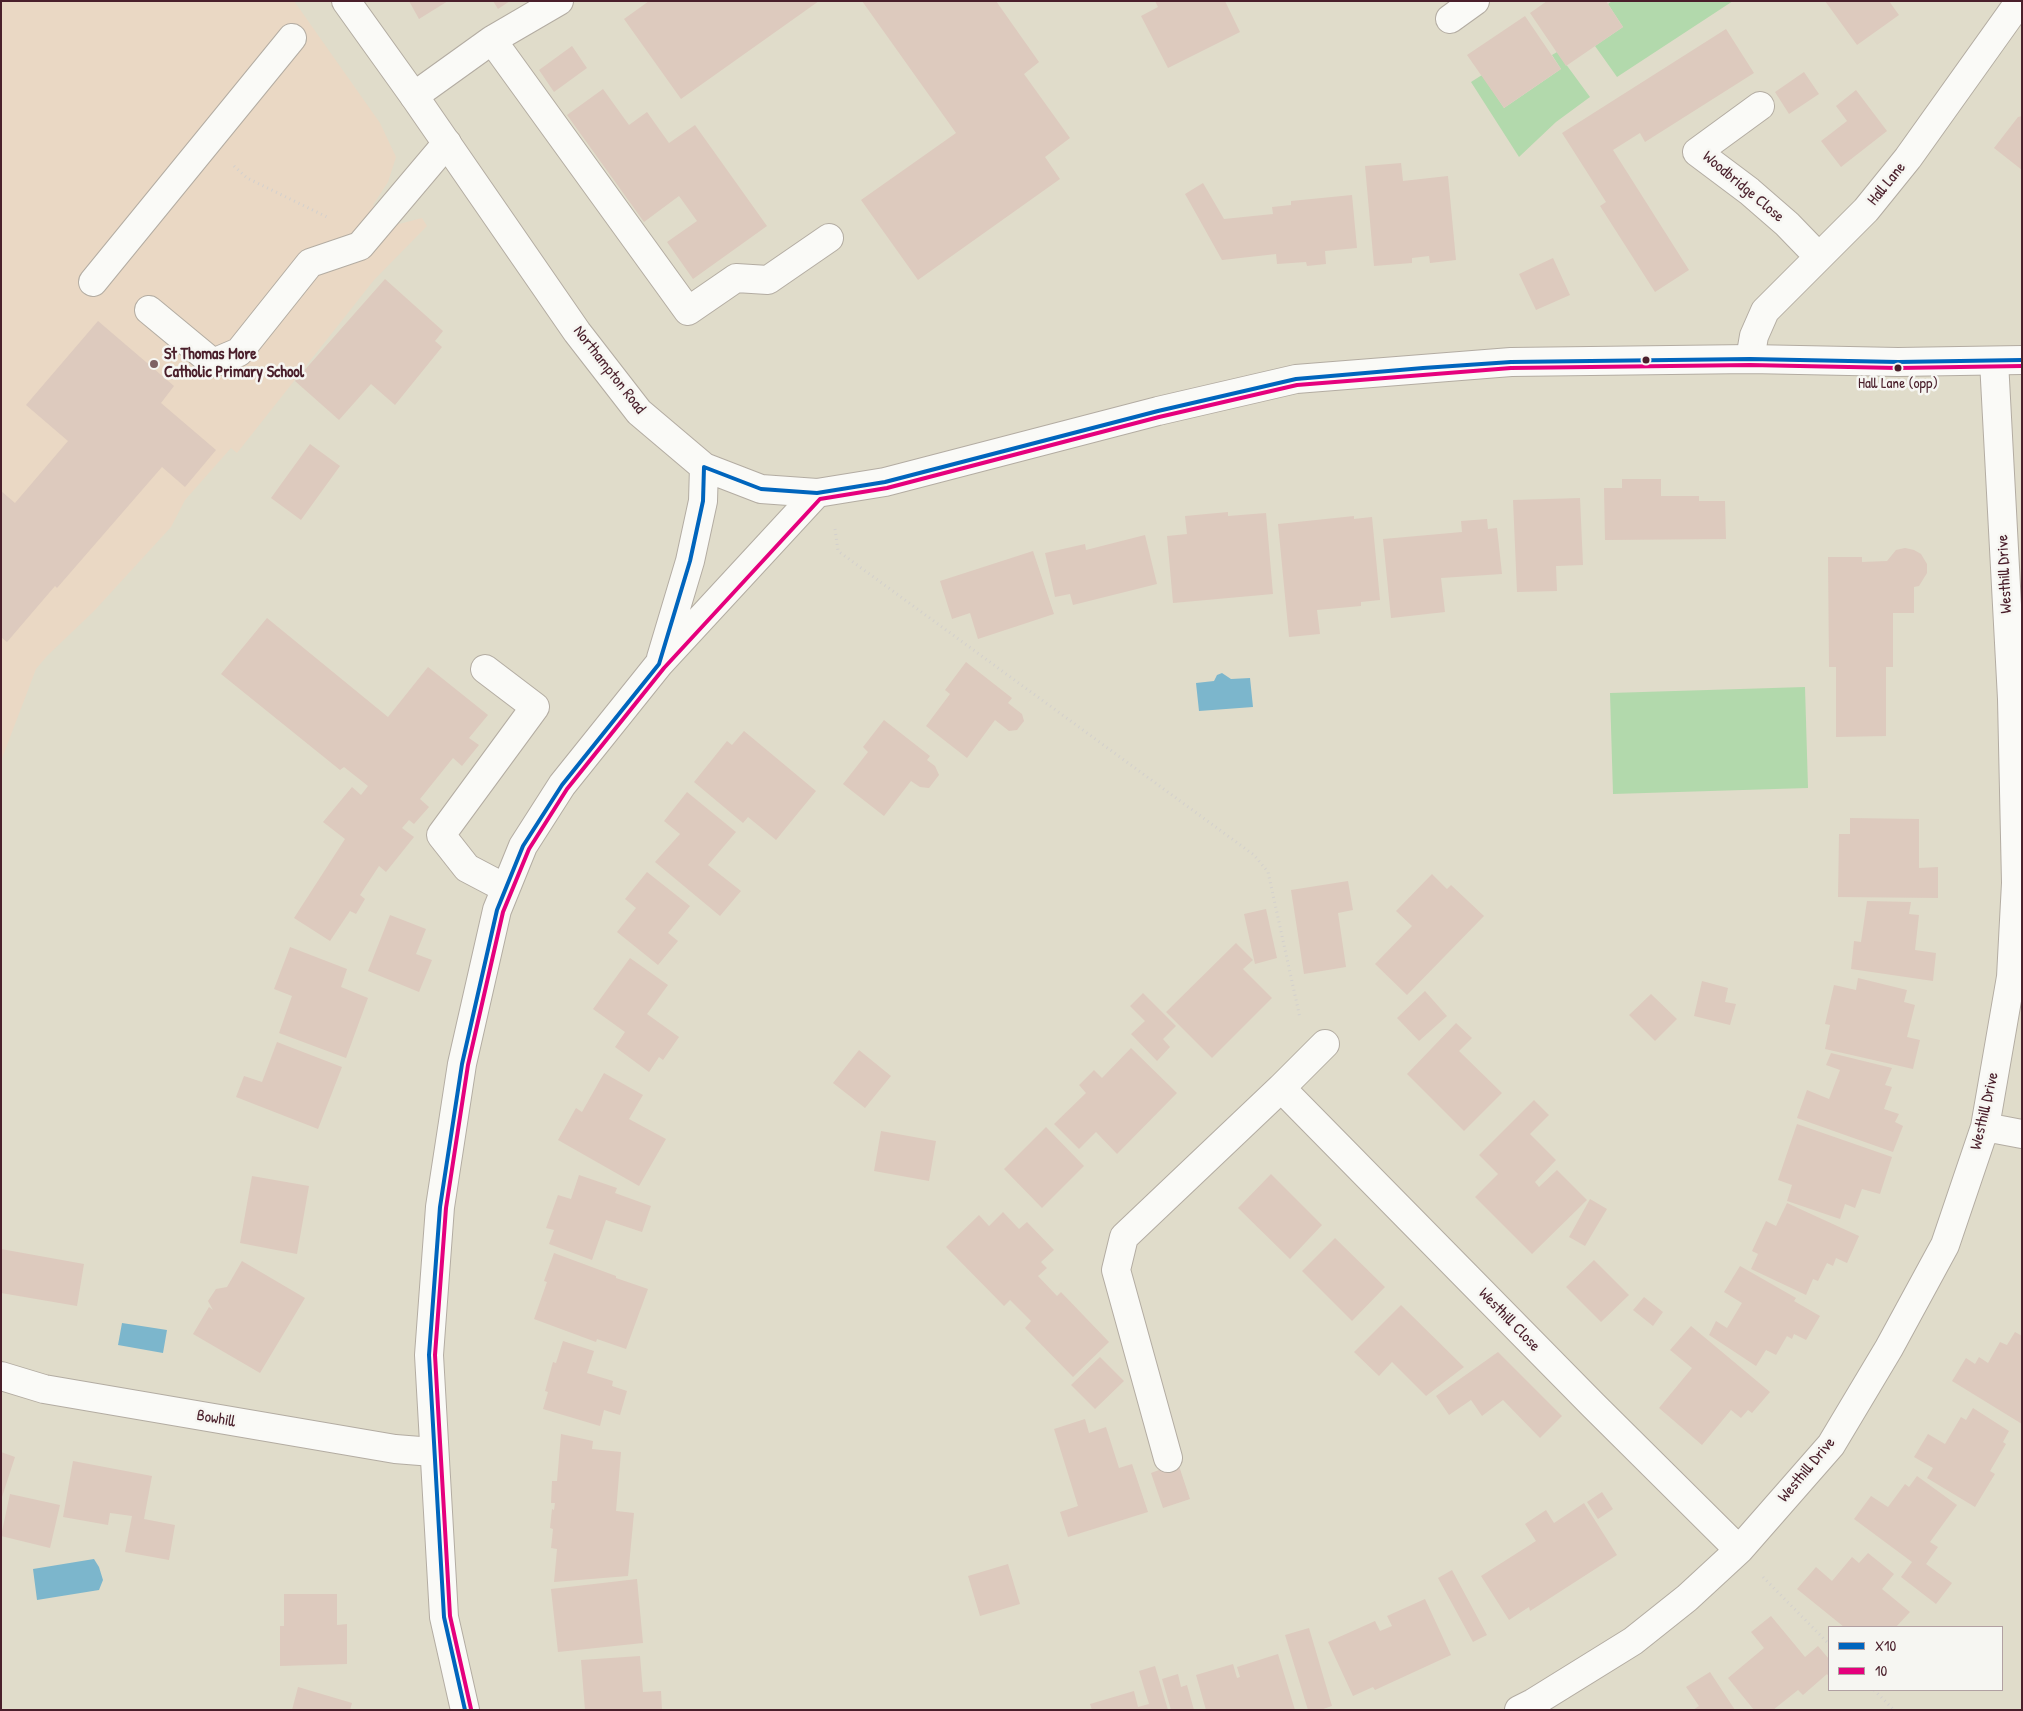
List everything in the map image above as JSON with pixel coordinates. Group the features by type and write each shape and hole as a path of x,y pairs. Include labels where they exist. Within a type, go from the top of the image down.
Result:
{"street":[{"name":"Northampton Road","path":"346,1 447,143 577,332 639,412 704,467 761,489 824,492 885,482 1158,411 1296,379 1489,363 1750,359 1898,362 2022,360"},
{"path":"414,96 492,40 559,1"},
{"path":"1450,19 1475,1"},
{"name":"Hall Lane","path":"1750,359 1754,336 1765,311 1866,210 1908,158 2020,1"},
{"path":"93,282 292,38"},
{"path":"492,40 688,311 736,278 768,280 829,238"},
{"name":"Woodbridge Close","path":"1760,106 1697,152 1750,191 1787,224 1818,256"},
{"path":"149,310 213,363 239,352 310,263 360,246 447,143"},
{"name":"Westhill Drive","path":"1518,1710 1533,1703 1633,1641 1687,1598 1739,1550 1831,1445 1890,1348 1945,1245 1985,1127 2010,977 2016,883 2012,699 1994,361"},
{"path":"660,664 690,561 703,500 704,467"},
{"path":"465,1710 444,1617 433,1452 429,1356 440,1208 462,1064 497,910 523,846 562,785 660,664 824,492"},
{"path":"485,669 535,707 441,835 467,868 505,888"},
{"path":"1168,1458 1116,1270 1124,1237 1325,1044"},
{"name":"Westhill Close","path":"1281,1088 1592,1406 1739,1550"},
{"path":"1985,1127 2022,1134"},
{"name":"Bowhill","path":"1,1376 44,1389 83,1396 395,1449 433,1452"}],"path":[{"path":"208,142 247,178 328,218 345,218 358,211 376,227"},
{"path":"824,492 838,551 1254,855 1268,872 1301,1020 1325,1044"},
{"path":"1758,1573 1828,1643"},
{"path":"1875,1691 1894,1710"}],"shaded area":[{"name":"St Thomas More Catholic Primary School","path":"1,1 294,1 380,123 396,157 388,182 373,205 399,224 422,218 427,226 374,280 237,453 231,448 185,500 171,527 94,611 36,669 1,761"}],"green space":[{"path":"1612,1 1733,1 1617,77 1595,46 1623,27 1608,4"},
{"path":"1557,52 1590,97 1556,122 1519,157 1471,82 1482,75 1504,108 1561,69 1552,55"},
{"path":"1805,687 1808,788 1613,794 1610,693"}],"water":[{"path":"1222,673 1231,679 1250,678 1253,707 1199,711 1196,683 1214,681 1217,675"},
{"path":"122,1323 167,1330 163,1353 118,1345"},
{"path":"94,1559 103,1580 99,1590 37,1600 33,1569"}],"building":[{"path":"409,1 448,1 419,19"},
{"path":"493,1 510,1 498,9"},
{"path":"649,1 819,1 681,99 624,19"},
{"path":"862,1 996,1 1039,62 1024,74 1070,138 1045,157 1060,179 918,280 861,200 956,133"},
{"path":"1155,1 1225,1 1240,32 1168,68 1141,16 1158,7"},
{"path":"1547,1 1606,1 1623,27 1566,66 1530,13"},
{"path":"1825,1 1889,1 1899,15 1857,45"},
{"path":"1525,16 1561,69 1504,108 1467,55"},
{"path":"1726,29 1754,73 1645,142 1640,133 1613,150 1689,270 1655,292 1600,206 1606,202 1562,133"},
{"path":"572,46 587,68 554,92 539,70"},
{"path":"1804,72 1819,94 1789,114 1775,92"},
{"path":"603,89 629,125 647,112 669,143 695,125 767,226 693,279 667,242 697,221 679,196 644,222 567,115"},
{"path":"1856,90 1887,131 1841,167 1821,141 1847,121 1836,106"},
{"path":"2022,116 2022,170 1994,148 2018,117"},
{"path":"1401,163 1403,181 1448,176 1456,260 1430,263 1429,256 1412,258 1412,263 1374,266 1365,166"},
{"path":"1203,183 1224,219 1273,214 1272,207 1291,205 1291,201 1352,195 1357,248 1325,251 1326,264 1307,266 1306,262 1277,264 1276,254 1222,260 1185,194"},
{"path":"1553,258 1570,295 1536,310 1519,274"},
{"path":"385,279 443,331 435,341 442,347 395,405 371,384 339,420 295,381"},
{"path":"98,321 174,386 161,403 216,450 185,487 162,467 57,588 55,586 7,642 1,637 1,491 15,503 68,441 26,405"},
{"path":"310,444 340,466 301,520 271,498"},
{"path":"1622,479 1661,479 1661,496 1699,496 1699,501 1725,501 1726,539 1605,540 1604,488 1622,488"},
{"path":"1580,498 1583,565 1556,566 1557,591 1517,592 1513,500"},
{"path":"1228,512 1228,516 1266,513 1273,594 1173,603 1167,536 1187,534 1185,516"},
{"path":"1354,516 1354,519 1372,517 1380,600 1361,602 1361,606 1317,610 1320,634 1289,637 1278,524"},
{"path":"1487,519 1488,529 1497,528 1502,574 1441,578 1445,612 1391,618 1383,539 1462,532 1461,521"},
{"path":"1145,535 1157,584 1073,605 1070,594 1055,597 1045,553 1085,544 1086,550"},
{"path":"1905,548 1921,554 1927,564 1927,573 1919,586 1914,587 1914,613 1893,613 1893,667 1886,667 1886,736 1836,737 1836,667 1829,667 1828,557 1862,557 1862,562 1887,561 1896,550"},
{"path":"1033,551 1054,614 978,639 970,613 952,619 940,581"},
{"path":"267,618 388,717 428,667 488,715 469,738 479,745 462,766 453,758 420,799 429,807 414,824 409,820 402,828 414,837 386,872 379,866 360,895 365,899 356,914 350,911 330,941 294,918 345,839 323,822 352,787 361,795 368,786 344,767 340,770 221,674"},
{"path":"966,662 1012,698 1008,703 1022,714 1024,721 1017,730 1009,731 995,720 967,758 926,726 950,694 945,690"},
{"path":"884,720 930,756 927,760 935,766 939,775 929,788 920,787 911,781 884,816 843,784 868,752 863,747"},
{"path":"744,731 816,791 776,840 748,817 743,823 694,782 727,741 732,745"},
{"path":"687,792 736,832 708,865 741,891 720,916 655,862 680,834 664,821"},
{"path":"1850,818 1919,819 1919,868 1938,867 1938,898 1838,897 1839,834 1850,834"},
{"path":"647,872 690,906 668,933 678,941 658,965 617,932 636,908 625,899"},
{"path":"1432,874 1447,889 1451,885 1484,916 1407,995 1375,964 1412,926 1396,911"},
{"path":"1348,881 1353,910 1338,913 1346,967 1304,974 1291,890"},
{"path":"1867,901 1911,902 1909,914 1919,915 1915,950 1936,953 1933,981 1851,969 1854,941 1861,942"},
{"path":"1266,909 1277,958 1255,964 1244,914"},
{"path":"390,915 426,929 416,954 432,960 419,992 368,971"},
{"path":"1236,943 1253,960 1243,969 1272,998 1212,1058 1166,1012"},
{"path":"290,947 347,969 341,987 368,998 346,1058 279,1033 292,996 274,989"},
{"path":"630,958 668,985 647,1014 679,1037 663,1060 659,1057 649,1072 615,1047 625,1032 593,1009"},
{"path":"1858,978 1907,990 1904,1002 1915,1005 1907,1037 1920,1040 1913,1069 1825,1049 1830,1025 1825,1024 1834,985 1856,990"},
{"path":"1702,981 1728,988 1725,1002 1736,1004 1730,1025 1694,1016"},
{"path":"1425,991 1447,1016 1419,1041 1397,1018"},
{"path":"1143,993 1176,1026 1163,1039 1170,1047 1157,1061 1131,1034 1145,1021 1130,1006"},
{"path":"1651,994 1677,1019 1655,1041 1629,1015"},
{"path":"1456,1023 1472,1038 1459,1051 1502,1093 1464,1131 1407,1074"},
{"path":"277,1042 342,1067 318,1129 236,1097 244,1076 262,1082"},
{"path":"1131,1048 1177,1093 1117,1154 1096,1132 1079,1149 1054,1124 1086,1093 1079,1085 1094,1070 1102,1078"},
{"path":"859,1050 891,1076 865,1108 833,1083"},
{"path":"1831,1053 1892,1068 1885,1085 1892,1087 1884,1109 1899,1114 1895,1122 1903,1126 1893,1152 1797,1118 1807,1090 1829,1099 1840,1070 1826,1065"},
{"path":"604,1073 643,1095 629,1119 666,1139 639,1186 558,1140 576,1108 582,1112"},
{"path":"1534,1100 1549,1115 1530,1134 1556,1160 1535,1182 1539,1187 1557,1170 1587,1200 1532,1254 1475,1197 1498,1174 1479,1155"},
{"path":"1797,1124 1892,1157 1880,1194 1862,1189 1855,1208 1845,1204 1840,1219 1787,1201 1792,1185 1778,1180"},
{"path":"1046,1127 1084,1166 1042,1208 1004,1169"},
{"path":"881,1131 936,1141 929,1181 874,1171"},
{"path":"1271,1174 1322,1225 1290,1259 1238,1208"},
{"path":"579,1175 617,1188 615,1193 651,1206 642,1232 606,1220 592,1260 549,1244 554,1230 546,1228 558,1195 571,1199"},
{"path":"252,1176 309,1186 297,1254 240,1243"},
{"path":"1590,1199 1607,1209 1585,1246 1569,1237"},
{"path":"1787,1203 1859,1236 1847,1263 1836,1258 1833,1266 1827,1263 1818,1281 1813,1279 1806,1295 1751,1269 1758,1254 1752,1251 1766,1221 1776,1226"},
{"path":"1003,1212 1019,1229 1027,1222 1054,1250 1041,1262 1047,1268 1038,1276 1057,1296 1061,1292 1109,1342 1073,1377 1025,1328 1031,1321 1010,1300 1004,1306 946,1247 979,1215 989,1226"},
{"path":"1335,1238 1385,1287 1352,1321 1302,1271"},
{"path":"1,1249 84,1264 77,1306 1,1293"},
{"path":"554,1253 648,1289 626,1349 597,1339 596,1342 534,1319 547,1282 544,1281"},
{"path":"1594,1260 1629,1295 1601,1322 1566,1287"},
{"path":"242,1261 305,1298 260,1373 193,1334 209,1307 213,1310 208,1301 216,1289 227,1287"},
{"path":"1740,1266 1796,1298 1794,1301 1820,1316 1806,1340 1794,1334 1792,1339 1787,1336 1776,1355 1766,1350 1756,1366 1709,1335 1716,1321 1727,1328 1742,1303 1724,1292"},
{"path":"1644,1297 1663,1312 1653,1326 1633,1310"},
{"path":"1401,1305 1464,1367 1426,1396 1392,1362 1379,1376 1354,1352"},
{"path":"1691,1326 1770,1392 1752,1413 1748,1410 1741,1418 1731,1410 1702,1445 1659,1408 1692,1368 1670,1350"},
{"path":"2015,1332 2022,1336 2022,1424 1952,1381 1966,1358 1975,1364 1979,1357 1988,1363 2000,1342 2007,1345"},
{"path":"563,1341 594,1351 587,1373 613,1381 612,1386 627,1391 620,1415 604,1410 600,1426 543,1409 548,1392 545,1391 553,1362 556,1363"},
{"path":"1498,1352 1562,1416 1540,1438 1503,1400 1482,1416 1471,1400 1449,1415 1436,1396"},
{"path":"1100,1357 1124,1381 1095,1409 1071,1385"},
{"path":"1973,1408 2009,1431 2003,1442 2006,1444 1990,1471 1995,1474 1975,1507 1927,1478 1933,1468 1914,1457 1928,1434 1945,1444 1961,1417 1966,1420"},
{"path":"1085,1419 1089,1433 1106,1427 1119,1468 1132,1464 1148,1512 1068,1537 1060,1512 1078,1506 1054,1429"},
{"path":"561,1434 593,1441 592,1449 621,1452 616,1511 634,1513 628,1576 554,1582 557,1549 551,1548 553,1529 550,1528 552,1509 554,1510 555,1503 551,1503 552,1481 557,1481"},
{"path":"1,1452 15,1457 2,1497 1,1497"},
{"path":"73,1461 152,1476 144,1519 175,1525 169,1560 125,1552 132,1516 110,1513 108,1525 63,1517"},
{"path":"1178,1463 1190,1499 1163,1508 1151,1473"},
{"path":"1917,1476 1957,1505 1930,1542 1938,1547 1926,1564 1952,1583 1936,1604 1901,1577 1912,1562 1854,1519 1871,1496 1888,1507 1905,1484 1909,1487"},
{"path":"1602,1492 1613,1509 1598,1519 1587,1502"},
{"path":"10,1494 60,1505 50,1548 1,1536"},
{"path":"1584,1503 1617,1555 1530,1611 1529,1607 1509,1620 1481,1576 1536,1541 1525,1524 1546,1510 1554,1523"},
{"path":"1868,1553 1894,1574 1882,1589 1910,1612 1897,1626 1843,1626 1797,1589 1816,1567 1832,1581 1852,1557 1859,1563"},
{"path":"1008,1564 1020,1604 980,1616 968,1576"},
{"path":"1452,1570 1487,1635 1473,1642 1438,1578"},
{"path":"637,1579 643,1643 558,1652 551,1589"},
{"path":"284,1594 337,1594 337,1625 347,1624 347,1664 280,1666 280,1626 284,1626"},
{"path":"1425,1599 1451,1655 1375,1690 1373,1687 1353,1696 1328,1642 1375,1621 1380,1631 1392,1626 1387,1616"},
{"path":"1771,1616 1805,1657 1818,1646 1828,1658 1828,1676 1827,1674 1803,1695 1798,1690 1773,1710 1754,1710 1728,1678 1764,1648 1751,1632"},
{"path":"1309,1628 1332,1706 1320,1710 1308,1710 1285,1635"},
{"path":"1278,1654 1295,1710 1206,1710 1196,1675 1233,1664 1237,1678 1240,1677 1237,1667"},
{"path":"640,1656 643,1692 661,1691 662,1710 585,1710 581,1660"},
{"path":"1155,1666 1168,1710 1092,1710 1090,1704 1134,1691 1138,1707 1149,1704 1139,1671"},
{"path":"1710,1672 1735,1710 1693,1710 1699,1706 1686,1687"},
{"path":"1178,1674 1181,1687 1187,1685 1194,1710 1171,1710 1162,1679"},
{"path":"298,1687 352,1703 350,1710 292,1710"}],"transit line":[{"name":"X10","path":"465,1710 444,1617 429,1355 440,1207 462,1064 497,910 523,846 562,785 659,664 690,561 703,501 704,467 761,489 817,493 885,482 1158,411 1296,379 1423,368 1511,362 1750,359 1898,362 2022,360"},
{"name":"10","path":"471,1709 450,1616 435,1355 446,1208 468,1065 503,912 529,849 567,789 664,668 820,499 887,488 1159,417 1297,385 1511,368 1750,365 1898,368 2022,366"}],"place":[{"name":"St Thomas More Catholic Primary School","path":"154,364"},
{"name":"Hall Lane (opp)","path":"1898,368"}]}
